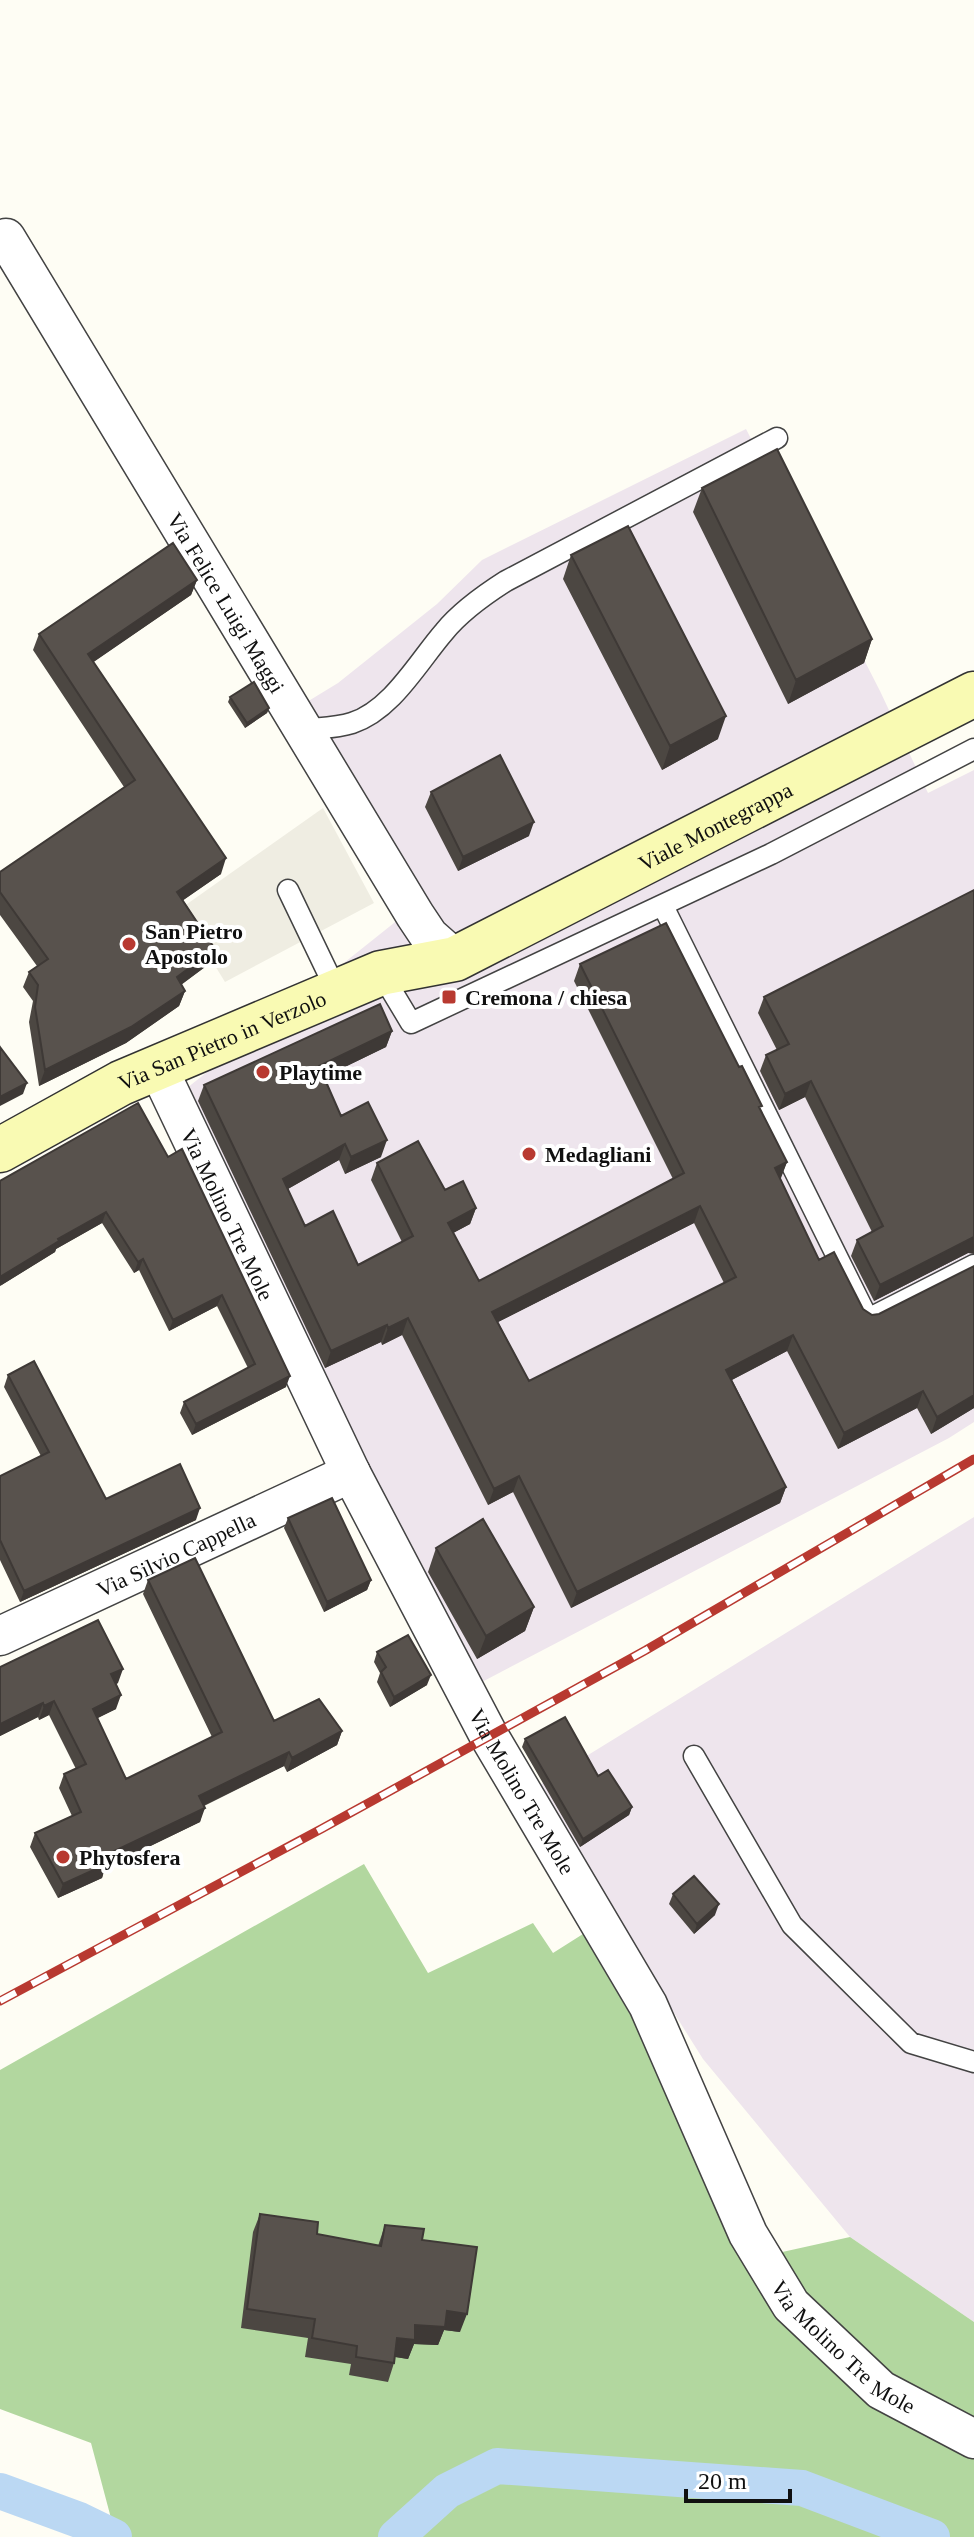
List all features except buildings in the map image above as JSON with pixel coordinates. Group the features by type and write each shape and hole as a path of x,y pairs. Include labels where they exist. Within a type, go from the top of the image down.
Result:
{"main road":[{"name":"Viale Montegrappa","path":"455,959 974,694"},
{"name":"Via San Pietro in Verzolo","path":"0,1150 121,1083 381,973 455,959"}],"street":[{"name":"Via Felice Luigi Maggi","path":"6,238 415,915 429,936 455,959"},
{"name":"Via Molino Tre Mole","path":"158,1068 351,1473 489,1736 648,2005 748,2234 791,2305 881,2390 974,2439"},
{"name":"Via Silvio Cappella","path":"0,1636 351,1473"}],"lane":[{"path":"302,730 353,723 383,705 415,671 445,630 476,600 506,581 777,438"},
{"path":"381,973 411,1023 771,854 974,749"},
{"path":"288,890 337,992"},
{"path":"663,906 868,1319 974,1265"},
{"path":"694,1756 792,1925 911,2043 974,2062"}],"shaded area":[{"path":"746,429 880,691 928,793 974,770 974,1422 949,1438 480,1683 177,1096 399,919 279,719 338,683 437,604 482,560"},
{"path":"323,808 374,903 225,982 180,909"},
{"path":"974,1517 974,2322 850,2237 703,2059 533,1789"}],"green space":[{"path":"364,1864 428,1973 533,1923 553,1953 583,1934 668,2079 746,2260 850,2237 974,2322 974,2537 116,2537 91,2443 0,2409 0,2070"}],"waterway":[{"path":"396,2537 447,2491 497,2466 802,2488 932,2537"},
{"path":"0,2491 79,2520 114,2537"}],"railway":[{"path":"0,2001 646,1650 974,1459"}],"place":[{"name":"San Pietro Apostolo","path":"129,944"},
{"name":"Cremona / chiesa","path":"449,997"},
{"name":"Playtime","path":"263,1072"},
{"name":"Medagliani","path":"529,1154"},
{"name":"Phytosfera","path":"63,1857"}]}
